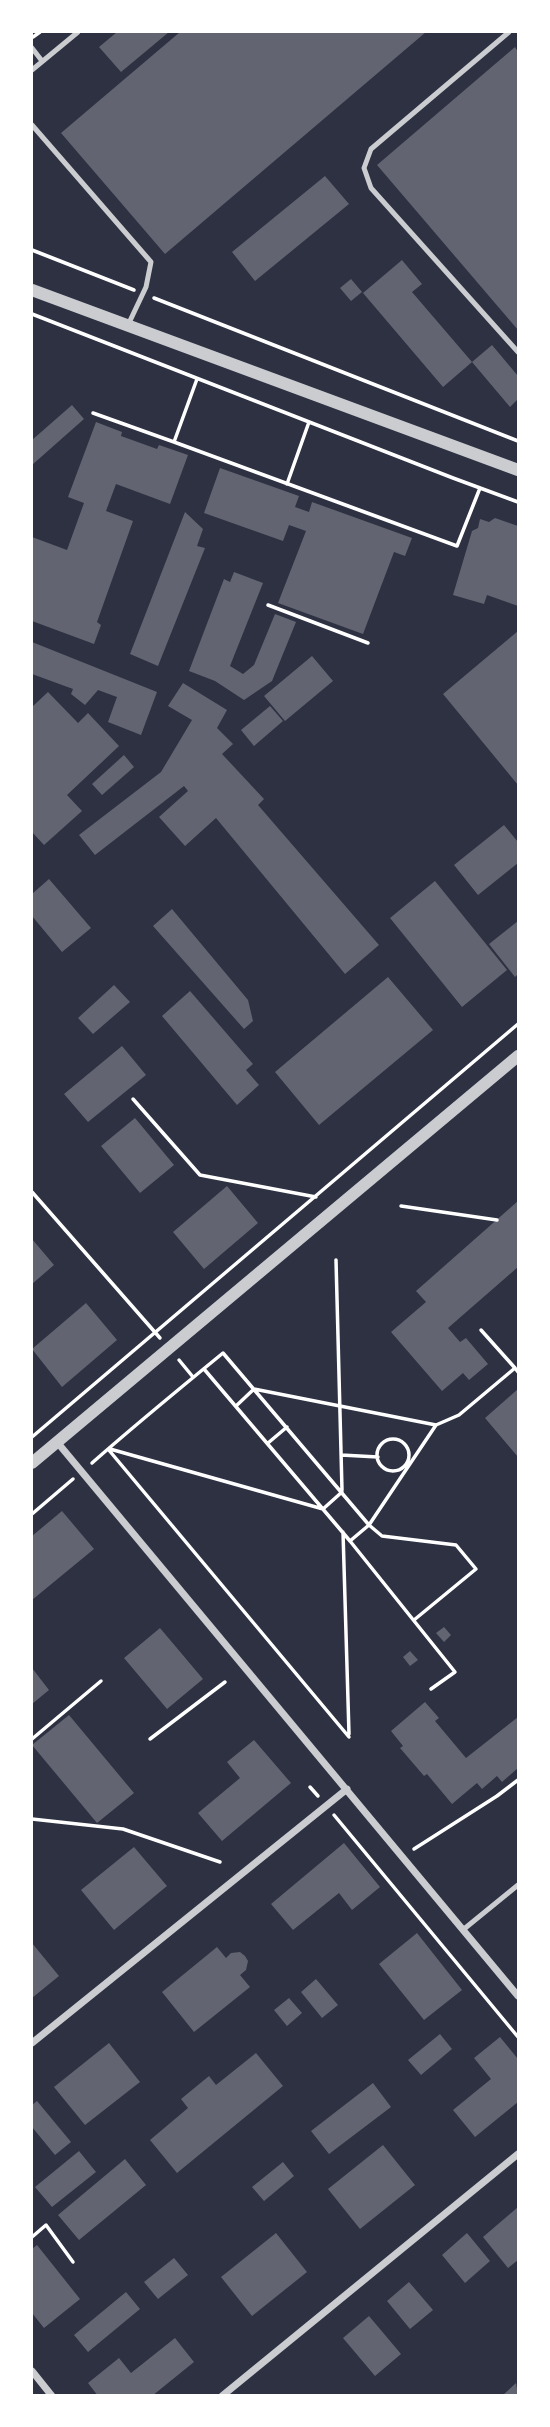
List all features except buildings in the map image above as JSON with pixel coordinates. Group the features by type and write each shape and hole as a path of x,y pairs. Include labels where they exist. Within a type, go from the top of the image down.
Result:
{"street":[{"path":"32,290 519,470"},
{"path":"32,1463 519,1056"},
{"path":"57,1442 519,1996"},
{"path":"32,2043 347,1789"},
{"path":"222,2396 519,2154"},
{"path":"32,2371 52,2396"}],"lane":[{"path":"32,70 78,32"},
{"path":"509,32 371,149 364,168 371,188 519,352"},
{"path":"32,48 42,61"},
{"path":"32,125 151,262 142,294 127,326"},
{"path":"464,1929 519,1885"}],"path":[{"path":"32,250 519,441"},
{"path":"32,314 519,502"},
{"path":"174,442 197,379"},
{"path":"93,414 457,546 480,488"},
{"path":"287,484 309,422"},
{"path":"268,605 368,643"},
{"path":"32,1437 519,1024"},
{"path":"134,1099 200,1175 316,1196"},
{"path":"32,1192 156,1333"},
{"path":"401,1206 497,1220"},
{"path":"323,1509 342,1492 336,1260"},
{"path":"254,1389 436,1424 459,1415 517,1370 481,1330"},
{"path":"32,1514 223,1353 369,1525 382,1536 456,1545 476,1569 414,1620"},
{"path":"204,1369 343,1532 455,1672 431,1689"},
{"path":"236,1406 254,1389"},
{"path":"350,1541 369,1525 436,1424"},
{"path":"268,1443 287,1427"},
{"path":"396,1439 408,1448 409,1463 400,1469 390,1470 382,1465 378,1457 382,1444 396,1439"},
{"path":"108,1449 323,1509"},
{"path":"108,1449 349,1737 343,1532"},
{"path":"341,1455 378,1457"},
{"path":"32,1739 100,1681"},
{"path":"150,1739 225,1682"},
{"path":"403,1856 519,1780"},
{"path":"310,1787 519,2037"},
{"path":"32,1819 123,1829 219,1862"},
{"path":"32,2237 47,2225 73,2262"}]}
